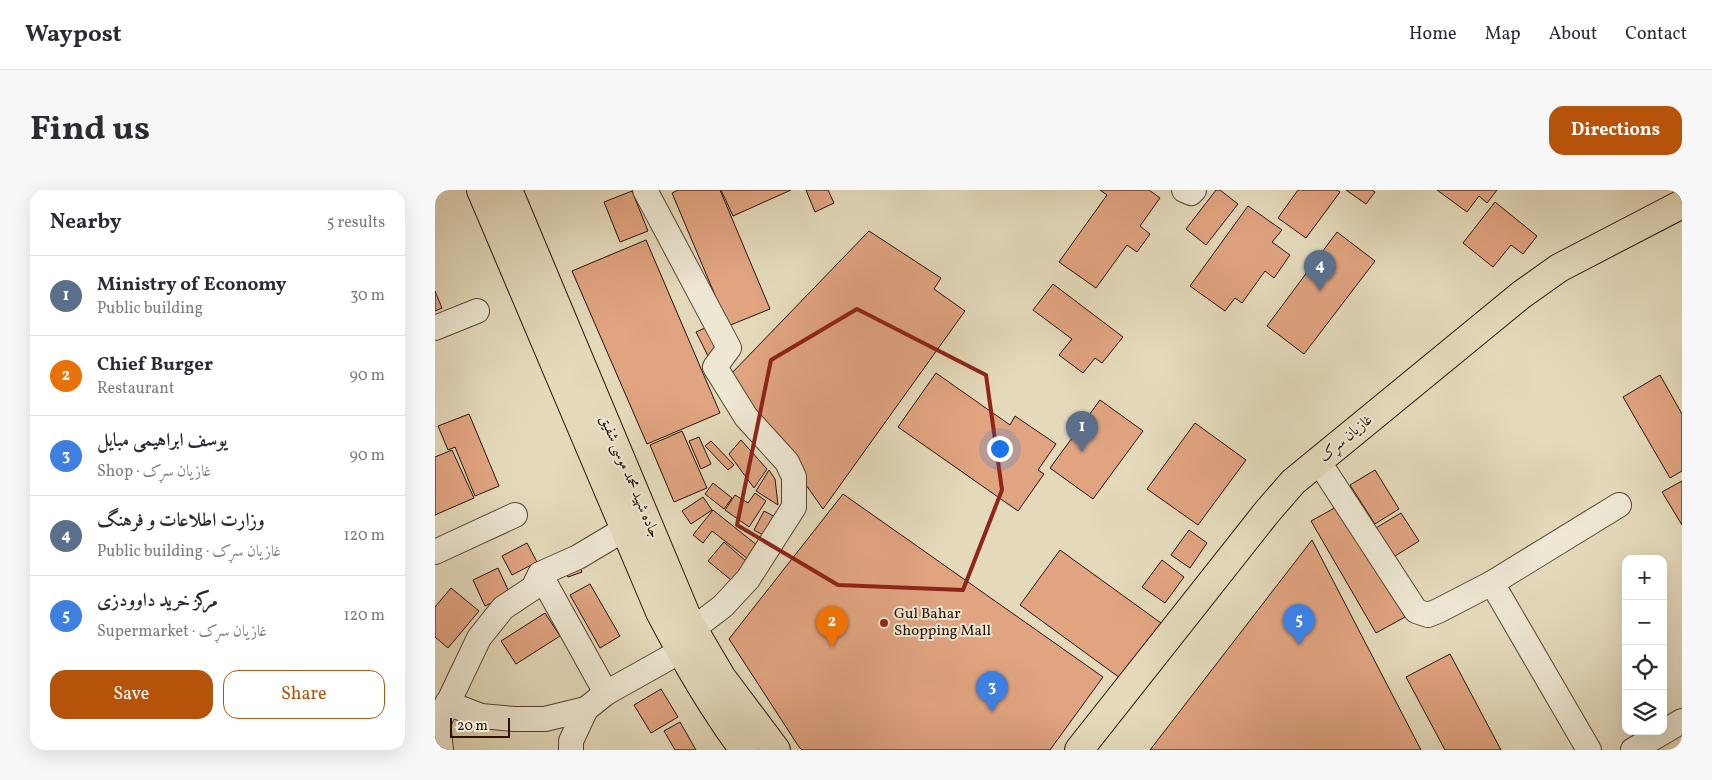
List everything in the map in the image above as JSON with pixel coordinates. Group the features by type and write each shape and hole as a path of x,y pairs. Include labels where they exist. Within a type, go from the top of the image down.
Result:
{"main road":[{"name":"جاده شهید محمد موسی شفیق","path":"481,190 660,612 722,678 776,750"},
{"name":"جاده شهید محمد موسی شفیق","path":"508,190 719,717 744,750"},
{"name":"غازیان سړک","path":"1079,750 1267,512 1293,482 1521,295 1559,268 1682,204"}],"lane":[{"path":"447,703 481,716 514,719 545,720 586,709 687,640 723,606 748,579 794,507 794,477 787,462 747,417 715,367 729,348 645,190"},
{"path":"1184,190 1191,193 1194,190"},
{"path":"435,328 477,311"},
{"path":"1319,462 1417,611 1428,615 1492,583 1619,505"},
{"path":"435,552 515,515"},
{"path":"441,750 438,724 447,703 479,638 503,608 533,588 540,574 578,557 625,529"},
{"path":"540,574 606,694"},
{"path":"1492,583 1589,750"},
{"path":"571,750 571,741 586,709"},
{"path":"1633,750 1682,721"}],"highlighted area":[{"path":"857,309 986,375 1002,490 963,590 838,585 737,525 771,360"}],"building":[{"path":"678,190 720,190 770,309 728,326 672,193"},
{"path":"721,190 791,190 733,216"},
{"path":"806,190 828,190 834,203 815,212"},
{"path":"1100,190 1149,190 1160,198 1140,226 1150,234 1137,252 1127,245 1096,288 1059,262 1107,195"},
{"path":"1216,190 1220,190 1238,204 1206,245 1186,229"},
{"path":"1298,190 1337,190 1340,192 1306,238 1278,218"},
{"path":"1346,190 1372,190 1375,192 1366,204"},
{"path":"1437,190 1497,190 1487,203 1479,196 1467,212"},
{"path":"632,191 648,231 620,242 604,202"},
{"path":"1495,202 1537,236 1523,254 1511,245 1493,267 1463,243"},
{"path":"1248,206 1282,230 1272,242 1290,255 1274,278 1265,271 1242,303 1235,298 1225,311 1190,286"},
{"path":"869,231 941,278 934,289 965,311 823,509 729,376"},
{"path":"1337,232 1375,261 1304,354 1267,326"},
{"path":"646,240 720,413 647,444 572,271"},
{"path":"1053,284 1123,337 1102,363 1095,358 1083,373 1059,355 1072,339 1033,310"},
{"path":"435,291 442,308 435,311"},
{"path":"709,326 721,350 708,356 696,332"},
{"path":"936,373 1010,425 1015,416 1056,444 1038,470 1044,474 1018,511 898,427"},
{"path":"1660,375 1682,414 1682,471 1670,478 1623,397"},
{"path":"1100,400 1143,431 1093,499 1050,468"},
{"path":"469,414 499,486 475,496 455,447 448,450 438,426"},
{"path":"1195,423 1246,460 1198,525 1147,489"},
{"path":"682,431 707,488 674,502 650,445"},
{"path":"699,437 711,464 701,469 689,441"},
{"path":"741,440 767,469 754,488 729,454"},
{"path":"711,441 734,465 728,470 705,446"},
{"path":"452,450 474,498 435,515 435,457"},
{"path":"769,470 775,479 778,505 756,491"},
{"path":"1375,470 1399,509 1375,524 1350,485"},
{"path":"1682,481 1682,525 1662,492"},
{"path":"713,483 732,498 724,509 705,494"},
{"path":"755,493 766,501 749,527 725,510 735,495 748,503"},
{"name":"Gul Bahar Shopping Mall","path":"843,494 1103,677 1050,750 802,750 799,747 729,639"},
{"path":"703,497 712,510 691,524 682,511"},
{"path":"1340,505 1405,617 1376,633 1311,521"},
{"path":"713,510 758,546 748,559 712,531 703,543 693,535"},
{"path":"764,511 781,520 770,539 754,530"},
{"path":"1401,513 1419,541 1392,558 1374,529"},
{"path":"1189,530 1207,543 1190,568 1171,555"},
{"path":"1312,540 1421,750 1150,750"},
{"path":"724,542 747,562 731,580 708,561"},
{"path":"527,543 537,562 512,575 502,556"},
{"path":"1060,550 1161,623 1120,678 1020,605"},
{"path":"1162,560 1184,577 1165,603 1142,587"},
{"path":"578,561 582,572 568,577 564,566"},
{"path":"498,568 510,594 485,606 473,580"},
{"path":"590,584 620,636 600,648 570,595"},
{"path":"451,588 479,611 448,648 435,637 435,607"},
{"path":"545,613 560,636 516,664 501,641"},
{"path":"1450,654 1501,750 1445,750 1406,677"},
{"path":"661,689 678,717 651,733 634,705"},
{"path":"680,722 696,750 675,750 664,731"}],"place":[{"name":"وزارت اطلاعات و فرهنگ","path":"1320,291"},
{"name":"Ministry of Economy","path":"1082,452"},
{"name":"Gul Bahar Shopping Mall","path":"884,623"},
{"name":"مرکز خرید داوودزی","path":"1299,645"},
{"name":"Chief Burger","path":"832,647"},
{"name":"یوسف ابراهیمی مبایل","path":"992,712"}]}
